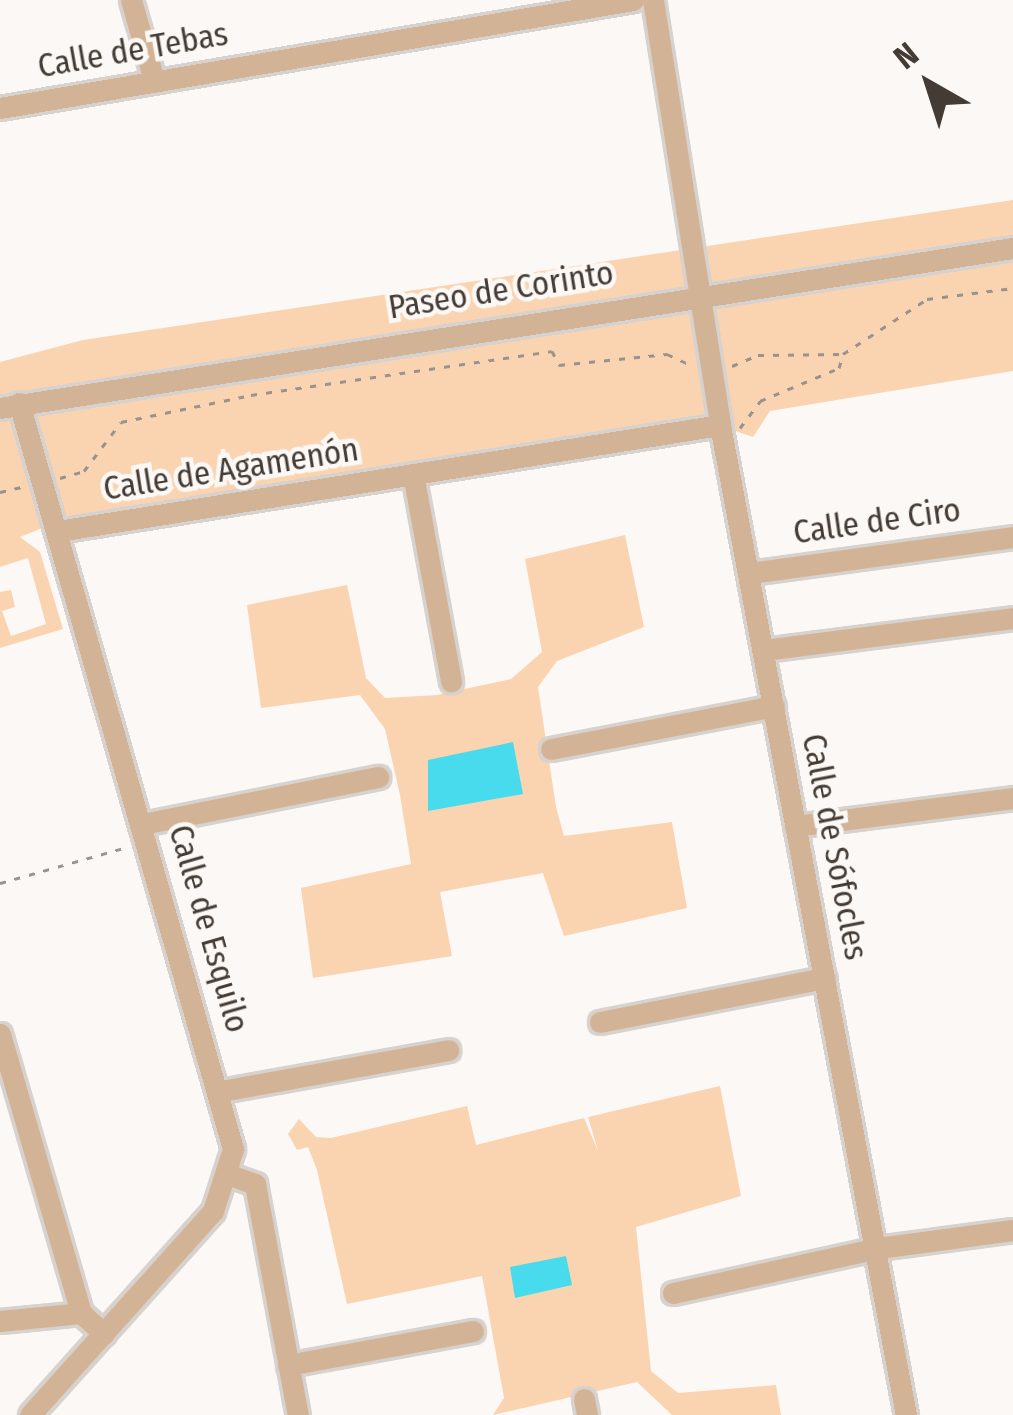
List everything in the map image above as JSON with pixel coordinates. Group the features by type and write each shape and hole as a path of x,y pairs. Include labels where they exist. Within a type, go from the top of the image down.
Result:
{"street":[{"path":"131,0 154,80"},
{"name":"Calle de Tebas","path":"0,109 632,0"},
{"name":"Calle de Sófocles","path":"653,0 721,428 906,1415"},
{"name":"Paseo de Corinto","path":"9,405 698,292 1013,248"},
{"name":"Calle de Esquilo","path":"9,405 43,482 221,1091 230,1175"},
{"name":"Calle de Agamenón","path":"58,532 721,428"},
{"path":"413,474 451,682"},
{"name":"Calle de Ciro","path":"750,572 1013,537"},
{"path":"764,650 1013,619"},
{"path":"550,749 774,706"},
{"path":"146,832 378,777"},
{"path":"795,826 1013,798"},
{"path":"600,1022 825,979"},
{"path":"0,1034 81,1313 104,1334"},
{"path":"221,1091 448,1050"},
{"path":"31,1415 213,1211 230,1175 255,1184 298,1415"},
{"path":"674,1293 878,1248 1013,1230"},
{"path":"0,1321 81,1313"},
{"path":"288,1365 472,1331"}],"path":[{"path":"0,492 84,472 121,422 251,395 552,351 560,365 668,354 712,375 758,355 843,354 928,299 1013,288"},
{"path":"721,428 738,430 781,387 839,368 843,354"},
{"path":"0,883 146,832"}],"shaded area":[{"path":"1013,200 1013,371 770,411 753,437 701,419 67,518 20,537 40,552 63,629 0,648 0,592 11,590 15,607 2,611 11,636 46,624 28,558 0,567 0,362 83,340"},
{"path":"625,535 644,627 557,661 538,687 556,807 564,836 672,822 687,908 564,936 543,873 440,892 452,956 313,978 301,888 411,864 400,795 385,729 360,695 261,708 247,605 347,585 366,678 385,698 437,695 511,679 542,652 525,559"},
{"path":"720,1086 741,1196 636,1227 651,1371 678,1393 776,1385 781,1415 672,1415 637,1382 493,1415 504,1398 482,1276 347,1304 317,1170 308,1147 297,1150 288,1134 299,1119 316,1137 331,1138 467,1106 476,1145 584,1118 598,1151 588,1117"}],"water":[{"path":"513,742 523,794 428,811 428,760"},
{"path":"566,1256 572,1285 515,1298 510,1267"}]}
